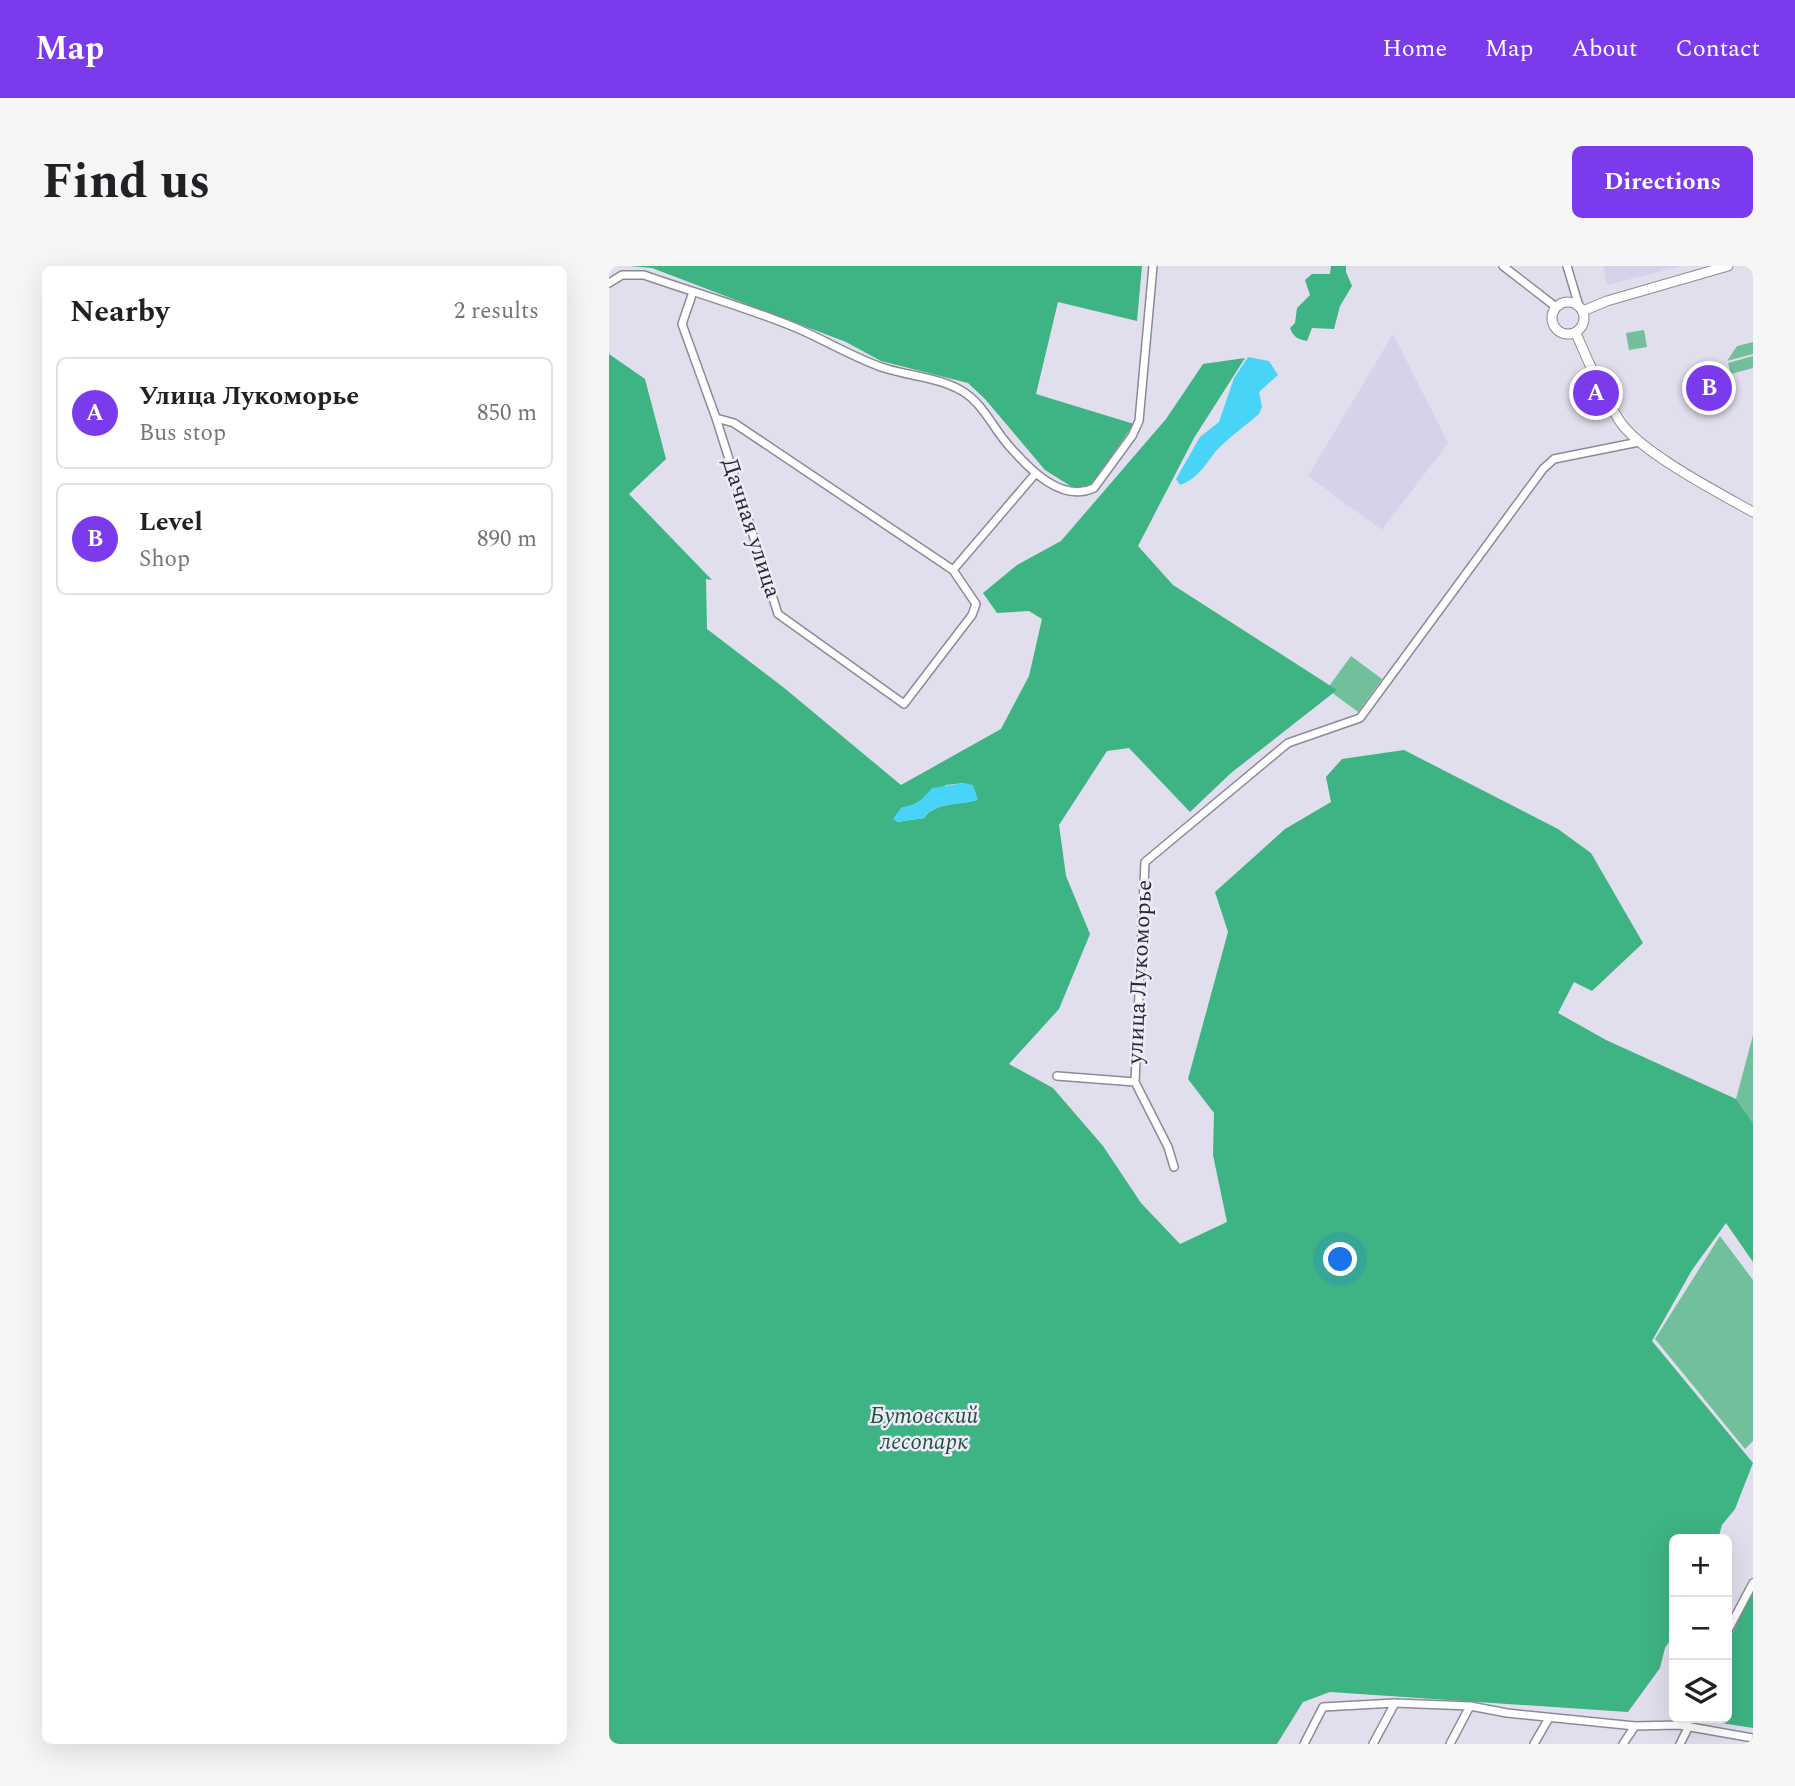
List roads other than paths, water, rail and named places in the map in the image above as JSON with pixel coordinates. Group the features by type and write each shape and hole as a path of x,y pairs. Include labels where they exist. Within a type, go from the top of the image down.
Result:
{"street":[{"path":"609,283 622,275 644,275 797,329 880,367 957,387 975,401 1010,447 1036,472 1059,488 1072,493 1084,493 1094,488 1137,429 1153,266"},
{"path":"1503,266 1556,307"},
{"path":"1567,266 1581,308 1584,323 1576,332 1569,334 1557,330 1552,319 1556,307 1567,301 1581,308 1728,266"},
{"name":"Дачная улица","path":"693,292 682,324 716,418 778,614 904,704 972,615 976,604 953,570 734,423 716,418"},
{"path":"1576,332 1620,422 1639,442 1753,512"},
{"name":"улица Лукоморье","path":"1174,1167 1168,1147 1135,1082 1145,862 1288,743 1360,718 1543,469 1562,457 1630,446 1639,442"},
{"path":"953,570 1036,472"},
{"path":"1057,1076 1135,1082"},
{"path":"1732,1623 1753,1583"},
{"path":"1373,1744 1395,1703"},
{"path":"1304,1744 1323,1707 1395,1703 1470,1706 1549,1718 1635,1726 1669,1722"},
{"path":"1450,1744 1470,1706"},
{"path":"1534,1744 1549,1718"},
{"path":"1684,1723 1753,1738"},
{"path":"1623,1744 1635,1726"},
{"path":"1681,1744 1689,1726"}],"water":[{"path":"1248,357 1269,361 1278,375 1259,392 1262,407 1259,414 1221,446 1197,475 1180,485 1176,479 1200,437 1219,422 1234,378"},
{"path":"964,783 973,785 978,800 934,809 924,818 897,822 893,819 901,808 913,805 932,788"}],"place":[{"name":"Level","path":"1709,388"},
{"name":"Улица Лукоморье","path":"1596,393"}],"park label":[{"name":"Бутовский лесопарк","path":"924,1429"}]}
